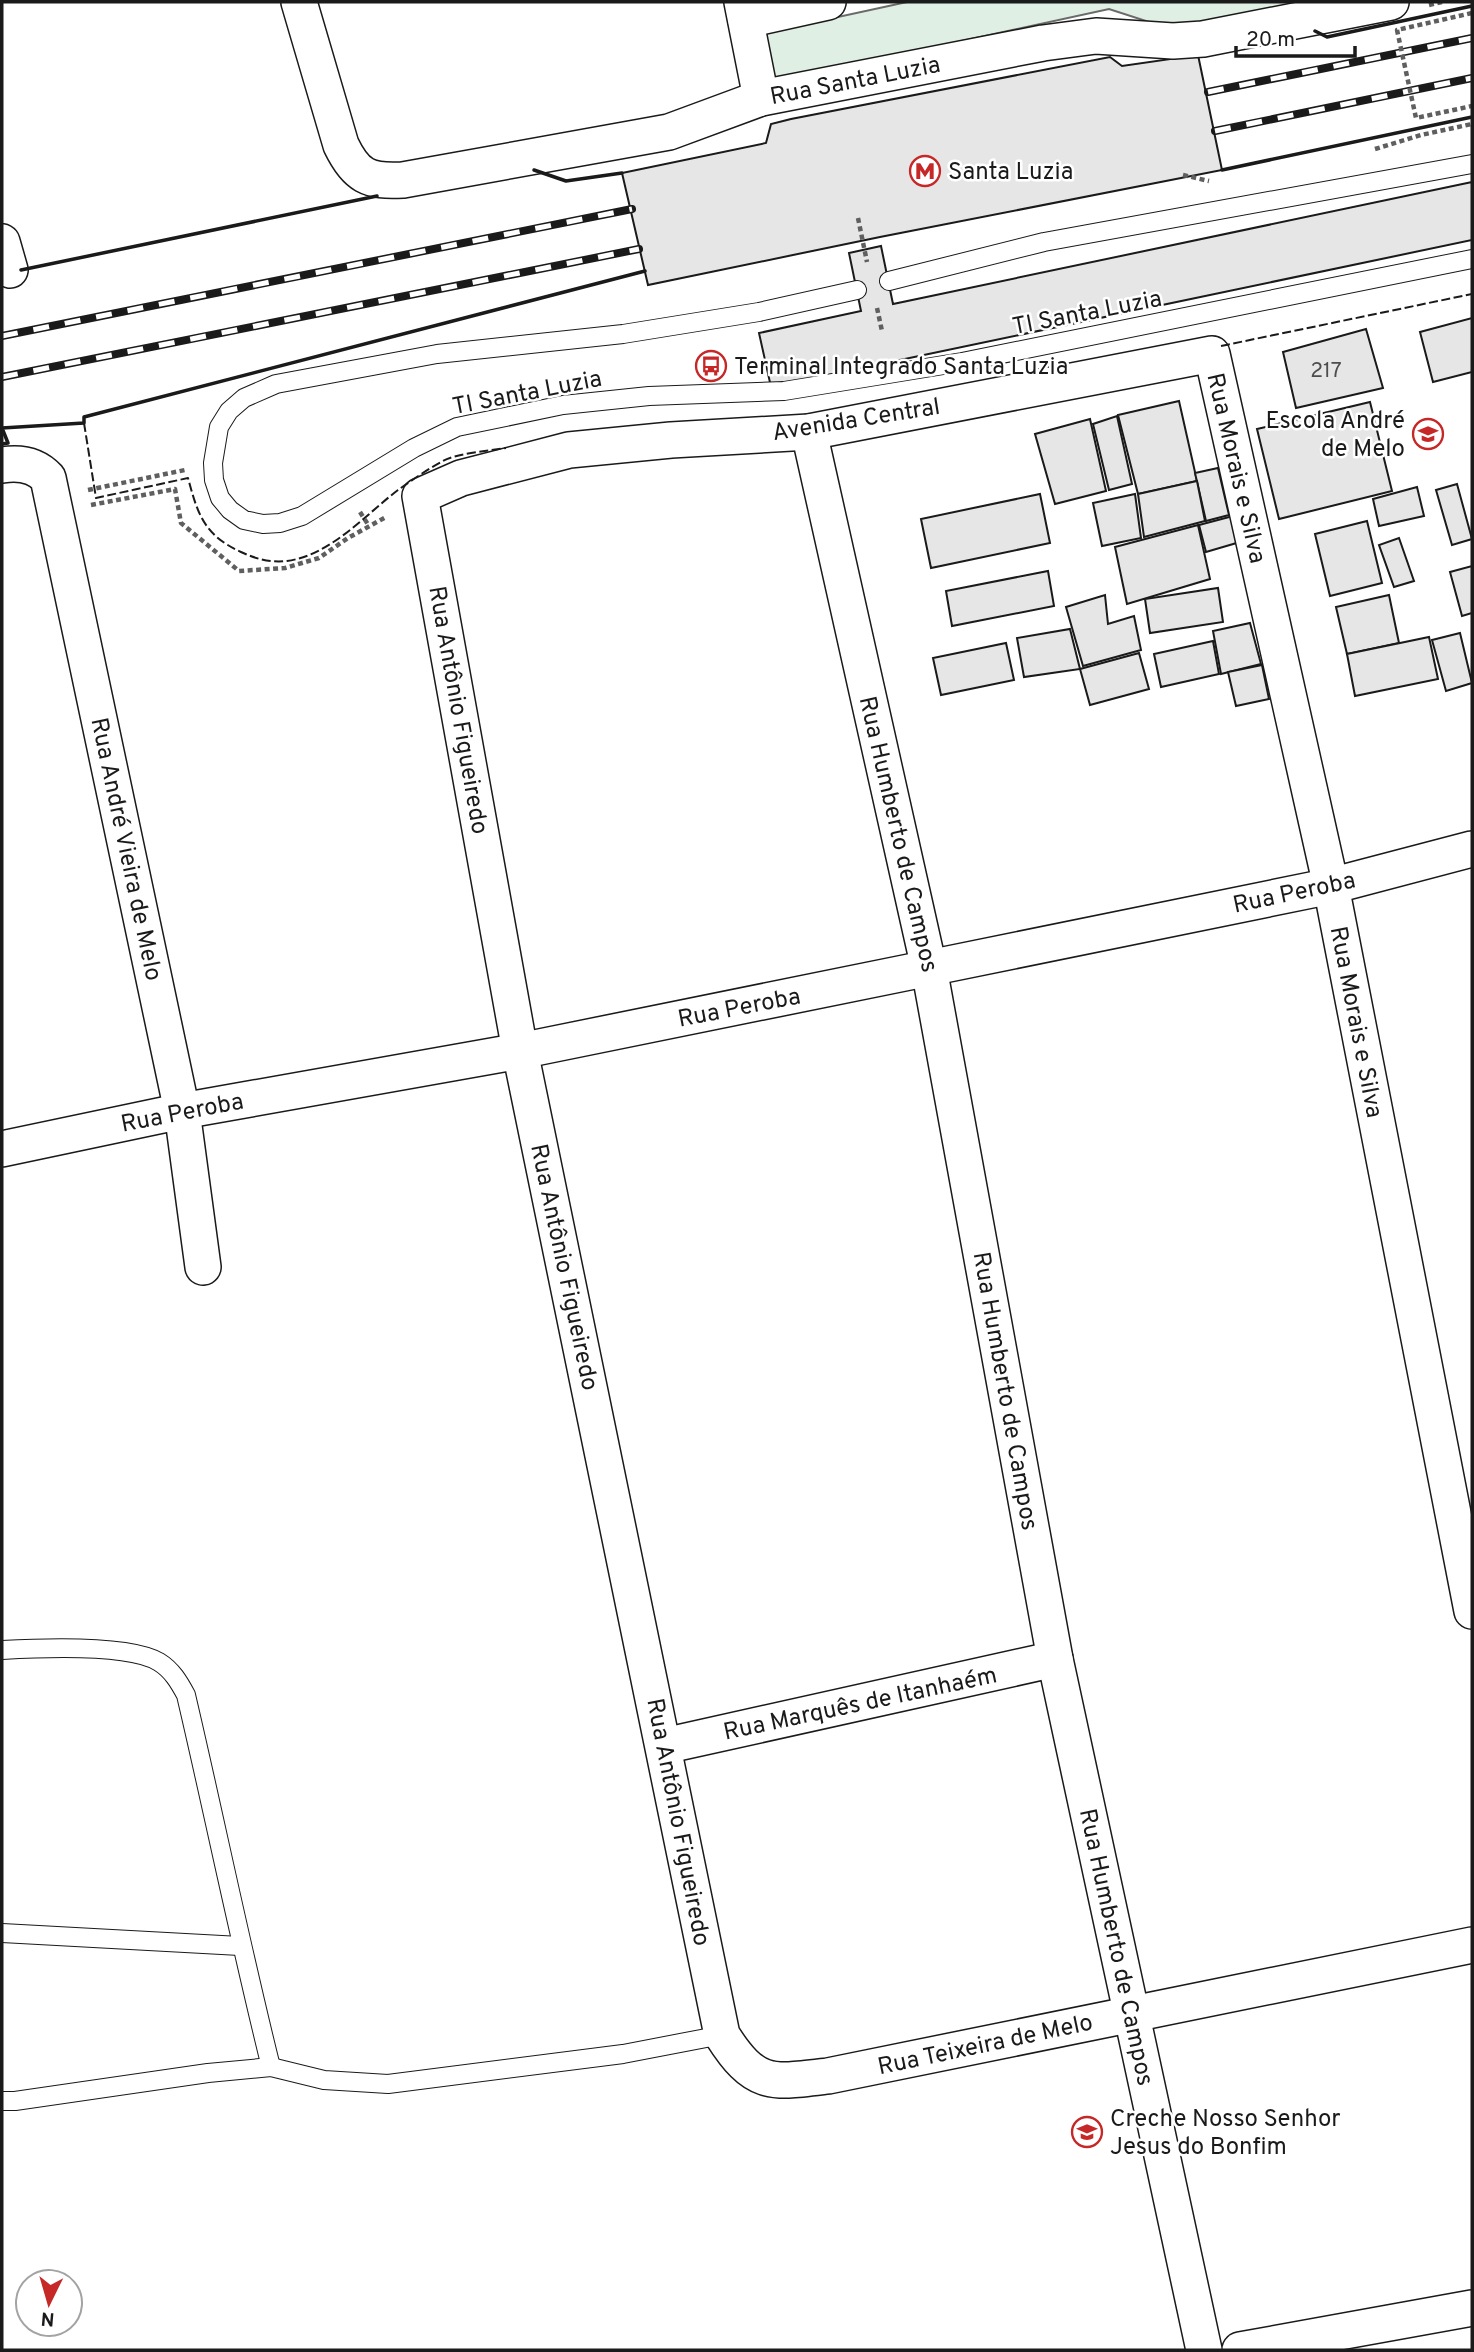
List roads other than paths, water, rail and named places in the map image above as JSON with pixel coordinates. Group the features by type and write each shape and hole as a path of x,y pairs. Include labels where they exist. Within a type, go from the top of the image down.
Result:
{"street":[{"name":"Rua Santa Luzia","path":"299,2 341,145 350,164 364,176 384,181 403,180 669,132 761,98 1044,43 1096,36 1173,41 1203,38 1391,2"},
{"path":"761,98 744,11 828,2"},
{"name":"Avenida Central","path":"421,496 461,478 569,450 671,440 809,432 1212,354"},
{"name":"Rua Morais e Silva","path":"1212,354 1331,886 1472,1611"},
{"name":"Rua Humberto de Campos","path":"809,432 929,968 1055,1659 1204,2350"},
{"name":"Rua André Vieira de Melo","path":"4,465 24,464 37,468 48,478 182,1111 203,1266"},
{"name":"Rua Antônio Figueiredo","path":"421,496 520,1051 722,2035"},
{"name":"Rua Peroba","path":"2,1149 182,1111 520,1051 1331,886 1472,849"},
{"name":"Rua Marquês de Itanhaém","path":"664,1746 1055,1659"},
{"name":"Rua Teixeira de Melo","path":"722,2035 738,2060 754,2073 774,2081 796,2080 828,2076 1472,1945"},
{"path":"1240,2350 1472,2308"}],"lane":[{"path":"889,281 1044,242 1472,164"},
{"name":"TI Santa Luzia","path":"857,290 705,321 623,334 437,354 276,384 244,398 229,411 219,427 213,463 214,480 220,499 244,520 263,524 280,523 302,516 414,448 457,427 564,405 649,396 784,391 937,366 1472,259"},
{"path":"2,1650 31,1648 141,1654 159,1662 176,1676 186,1695 219,1835 240,1946 271,2067"},
{"path":"2,1933 240,1946"},
{"path":"2,2101 271,2067 324,2080 388,2084 623,2054 722,2035"}],"railway":[{"path":"1208,92 1472,38"},
{"path":"1215,131 1472,78"},
{"path":"2,336 632,209"},
{"path":"2,377 639,249"}],"place":[{"name":"Santa Luzia","path":"925,171"},
{"name":"Terminal Integrado Santa Luzia","path":"711,366"},
{"name":"Escola André de Melo","path":"1428,434"},
{"name":"Creche Nosso Senhor Jesus do Bonfim","path":"1087,2132"}]}
